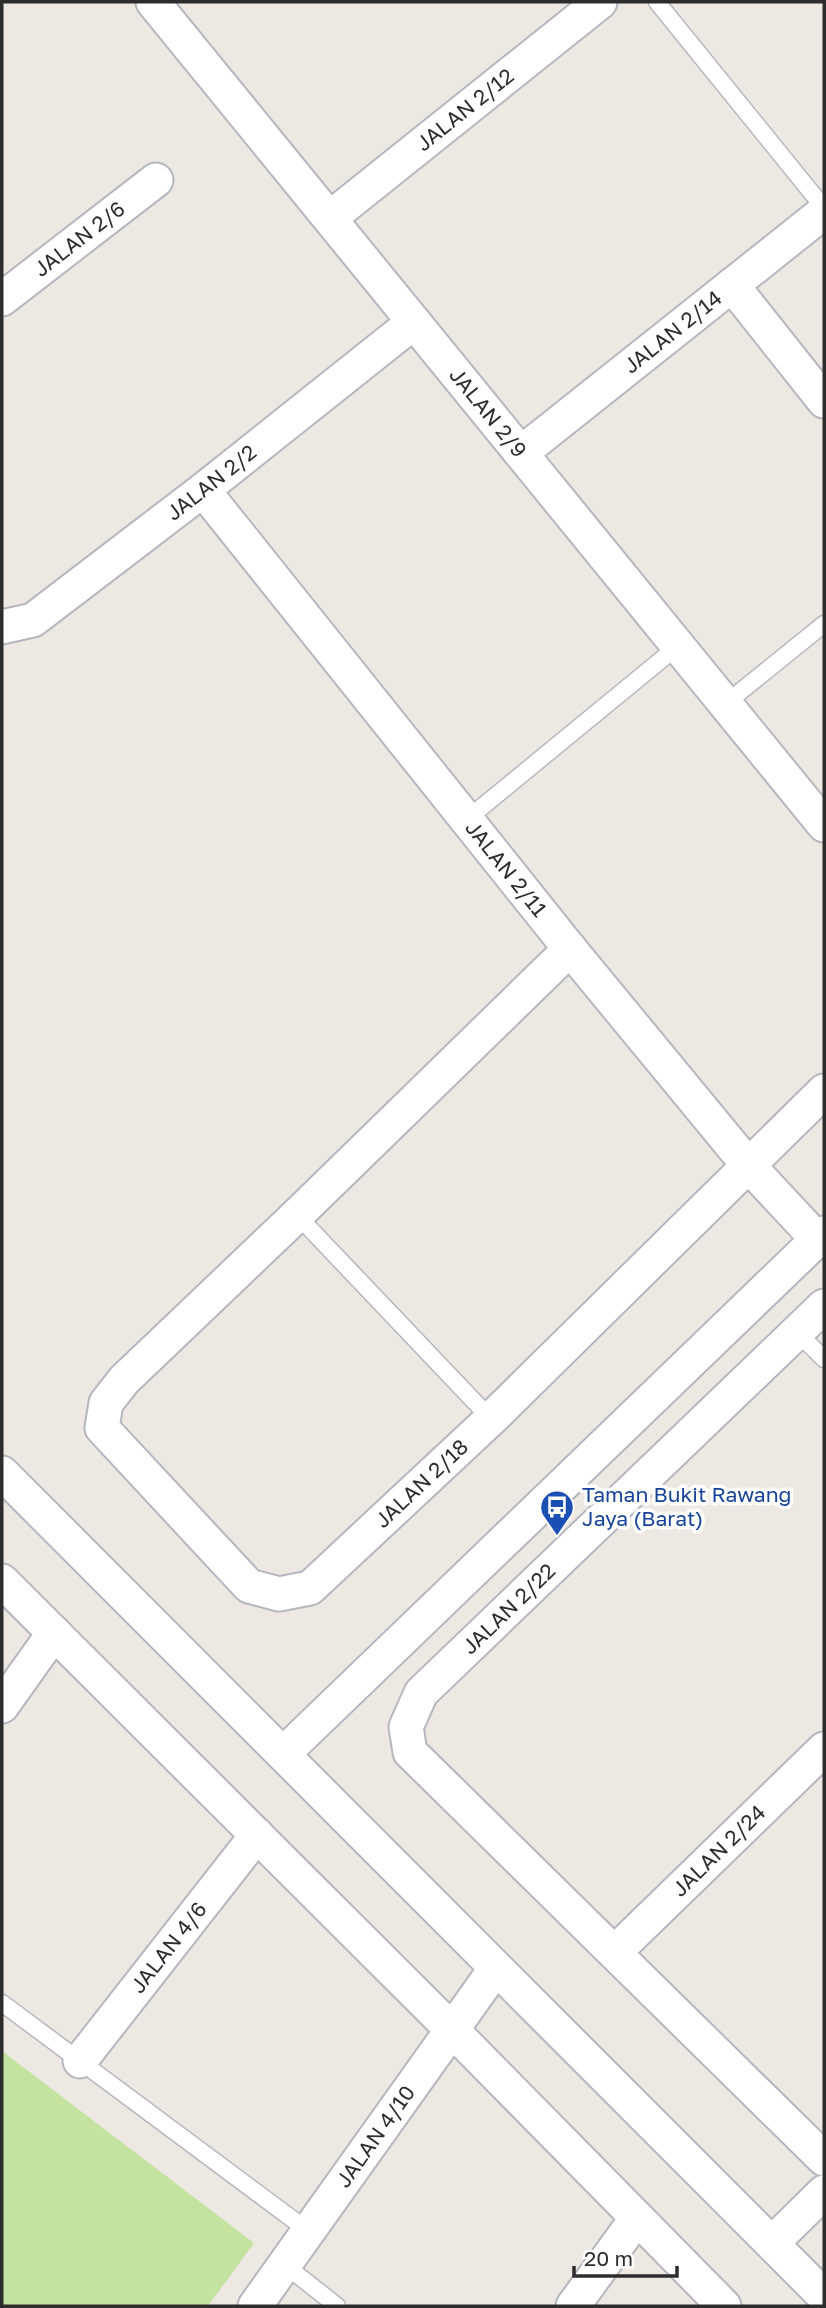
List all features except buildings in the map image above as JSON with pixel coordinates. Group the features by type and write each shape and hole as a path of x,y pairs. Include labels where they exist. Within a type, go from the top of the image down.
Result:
{"street":[{"name":"JALAN 2/9","path":"154,2 824,825"},
{"name":"JALAN 2/12","path":"330,218 600,2"},
{"name":"JALAN 2/6","path":"2,299 156,180"},
{"name":"JALAN 2/14","path":"521,453 824,210"},
{"path":"732,285 824,401"},
{"name":"JALAN 2/2","path":"2,627 33,620 203,490 414,322"},
{"name":"JALAN 2/11","path":"203,490 570,949 748,1165 821,1237"},
{"path":"298,1215 570,949"},
{"name":"JALAN 2/18","path":"298,1215 124,1380 106,1403 102,1428 249,1586 279,1594 310,1588 491,1419 824,1091"},
{"path":"283,1754 821,1237"},
{"name":"JALAN 2/22","path":"615,1952 410,1752 406,1727 421,1693 824,1306"},
{"path":"2,1473 824,2296"},
{"path":"2,1581 724,2306"},
{"path":"2,1706 54,1633"},
{"name":"JALAN 2/24","path":"615,1952 824,1749"},
{"name":"JALAN 4/6","path":"80,2061 257,1835"},
{"path":"615,1952 824,2159"},
{"name":"JALAN 4/10","path":"255,2306 496,1968"},
{"path":"772,2244 824,2193"},
{"path":"573,2306 637,2218"}],"lane":[{"path":"657,2 824,210"},
{"path":"725,704 824,624"},
{"path":"466,820 678,646"},
{"path":"298,1215 491,1419"},
{"path":"797,1332 824,1359"},
{"path":"2,2003 307,2230"},
{"path":"285,2265 337,2306"}],"green space":[{"path":"2,2051 254,2243 208,2306 2,2306"}],"place":[{"name":"Taman Bukit Rawang Jaya (Barat)","path":"557,1537"}]}
